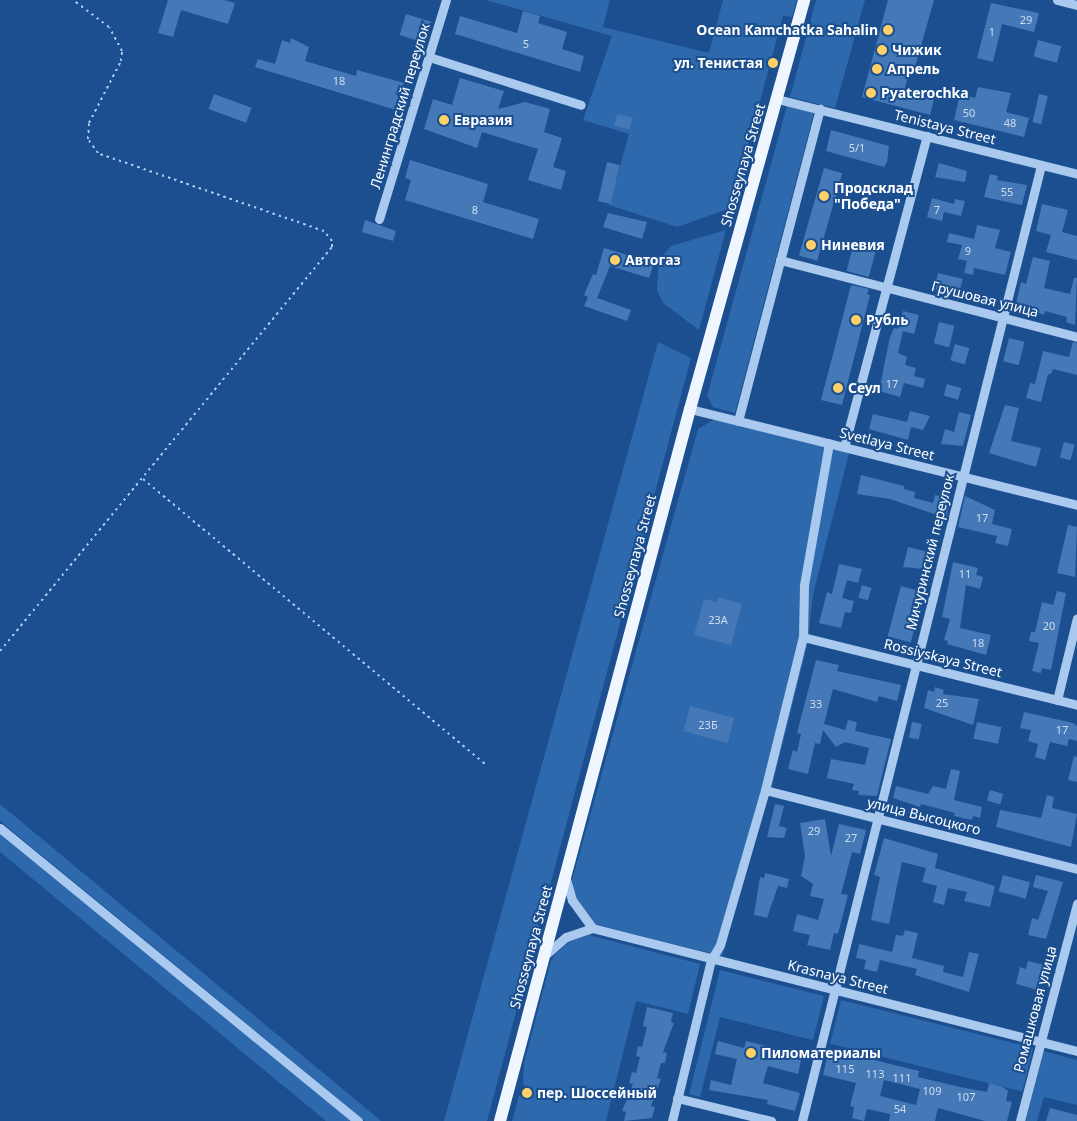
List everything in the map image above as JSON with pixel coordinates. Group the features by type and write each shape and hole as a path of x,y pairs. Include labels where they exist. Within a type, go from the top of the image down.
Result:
{"main road":[{"name":"Shosseynaya Street","path":"500,1121 690,408 778,99 804,0"}],"street":[{"name":"Ленинградский переулок","path":"379,219 446,0"},
{"path":"1060,0 1077,5"},
{"path":"429,58 581,105"},
{"name":"Tenistaya Street","path":"778,99 1077,174"},
{"path":"738,421 820,109"},
{"path":"844,447 927,136"},
{"name":"Мичуринский переулок","path":"802,1121 876,818 1041,165"},
{"name":"Грушовая улица","path":"780,260 1077,337"},
{"name":"Svetlaya Street","path":"690,408 1077,506"},
{"path":"672,1121 711,960 720,946 764,790 803,636 804,585 829,443"},
{"path":"1057,700 1077,618"},
{"path":"803,619 815,635 831,643"},
{"name":"Rossiyskaya Street","path":"803,636 1077,705"},
{"name":"улица Высоцкого","path":"764,790 1077,869"},
{"path":"0,828 358,1121"},
{"path":"544,957 566,937 592,928 572,900 565,876"},
{"name":"Ромашковая улица","path":"1020,1121 1077,903"},
{"name":"Krasnaya Street","path":"592,928 711,960 1077,1051"},
{"path":"677,1098 772,1121"}],"path":[{"path":"0,651 330,252 332,241 324,231 98,153 88,139 89,123 121,60 122,51 109,27 74,0"},
{"path":"143,479 486,765"}],"shaded area":[{"path":"486,0 610,0 603,27 709,53 723,0 797,0 792,17 783,16 731,208 677,227 609,205 629,134 583,120 612,36"},
{"path":"816,0 865,0 835,108 790,97"},
{"path":"787,106 814,113 735,413 713,407 707,396"},
{"path":"726,230 699,330 663,303 657,290 658,270 663,255 671,246"},
{"path":"658,342 691,358 487,1121 444,1121"},
{"path":"715,419 849,453 813,595 808,642 774,778 722,956 596,925 580,906 571,884 698,429"},
{"path":"0,804 381,1121 365,1121 0,821"},
{"path":"0,833 352,1121 326,1121 0,852"},
{"path":"589,935 700,964 688,1014 636,1001 606,1121 512,1121 519,1096 530,1099 533,1088 523,1085 524,1063 551,961 555,954 570,941"},
{"path":"720,970 824,996 813,1040 720,1017 700,1097 689,1094"},
{"path":"841,1000 1033,1048 1022,1092 830,1044"},
{"path":"1043,1051 1077,1060 1077,1105 1044,1097 1037,1121 1026,1121"}],"building":[{"path":"168,0 224,0 235,3 228,24 181,10 173,37 158,33"},
{"path":"888,0 934,0 915,67 911,66 904,91 934,99 930,115 862,97"},
{"path":"991,3 1039,13 1034,32 1002,24 993,62 977,58"},
{"path":"523,11 540,16 538,23 567,32 562,49 584,56 580,72 455,34 460,16 517,33"},
{"path":"406,14 432,22 425,43 400,35"},
{"path":"291,38 309,47 305,61 356,76 357,70 404,83 396,110 255,67 258,59 275,64 282,40 290,43"},
{"path":"1038,40 1061,46 1057,63 1034,56"},
{"path":"460,78 504,91 498,109 525,102 550,109 544,132 562,138 553,167 566,171 561,190 528,180 538,149 482,132 477,148 424,129 433,99 452,105"},
{"path":"978,87 1011,93 1006,112 1029,118 1024,137 954,120 960,94 975,98"},
{"path":"214,94 252,108 246,123 209,109"},
{"path":"1039,94 1048,96 1041,124 1032,122"},
{"path":"617,114 633,118 630,130 614,126"},
{"path":"831,130 889,146 887,162 884,167 826,151"},
{"path":"410,160 488,184 483,202 539,219 533,239 405,200 411,180 405,178"},
{"path":"607,162 620,165 611,204 598,201"},
{"path":"939,163 967,171 965,182 935,177"},
{"path":"824,168 842,173 817,261 799,255"},
{"path":"990,174 998,176 997,180 1027,185 1022,205 984,197"},
{"path":"932,198 954,204 955,199 965,201 961,216 944,212 942,221 927,217"},
{"path":"1042,204 1068,210 1062,232 1077,236 1077,260 1046,252 1051,235 1036,231"},
{"path":"608,213 647,222 642,239 603,227"},
{"path":"365,220 396,231 393,241 362,232"},
{"path":"977,225 1000,230 995,248 1011,252 1005,275 974,268 973,275 964,273 967,261 958,259 962,245 947,242 949,233 974,239"},
{"path":"854,243 876,249 869,277 846,271"},
{"path":"604,248 654,263 649,278 610,266 597,298 631,310 627,321 584,306 588,297 584,295 593,274 596,275"},
{"path":"1033,257 1050,261 1044,288 1070,294 1074,278 1077,278 1075,325 1066,322 1067,317 1045,311 1044,315 1016,304 1021,282 1026,284"},
{"path":"938,273 963,279 960,289 955,288 953,294 934,289"},
{"path":"851,285 869,289 867,294 870,295 842,405 821,400"},
{"path":"903,311 919,315 914,334 903,331 898,353 907,357 905,365 916,368 914,376 925,379 923,388 904,383 900,397 879,391 890,337 894,328 898,329"},
{"path":"939,322 955,326 949,347 934,343"},
{"path":"1009,338 1025,342 1019,365 1003,361"},
{"path":"1073,342 1077,343 1077,375 1053,369 1051,374 1048,374 1041,402 1026,398 1030,383 1035,384 1043,351 1069,357"},
{"path":"955,344 969,348 965,364 950,360"},
{"path":"947,384 961,388 958,400 944,396"},
{"path":"1005,405 1019,408 1011,441 1041,448 1036,467 989,453"},
{"path":"910,411 930,416 923,430 911,427 908,440 869,429 873,414 907,422"},
{"path":"959,412 971,415 963,446 941,444 945,429 954,432"},
{"path":"1064,442 1075,445 1070,460 1060,457"},
{"path":"861,475 904,486 904,489 915,492 914,498 933,503 935,495 951,499 946,518 890,499 857,494"},
{"path":"965,496 995,510 992,524 1012,529 1008,546 995,543 997,536 958,527"},
{"path":"1068,525 1077,527 1075,577 1057,573"},
{"path":"908,547 928,552 924,569 903,567"},
{"path":"953,562 978,568 976,575 983,577 980,589 966,585 960,628 991,635 986,655 947,644 948,641 944,640 950,619 942,617"},
{"path":"839,564 862,569 858,583 847,580 842,598 854,601 851,613 845,612 841,628 819,623 827,592 832,594"},
{"path":"862,585 872,588 868,600 858,597"},
{"path":"901,586 924,592 911,642 888,636"},
{"path":"1057,591 1066,593 1051,670 1042,668 1041,673 1032,671 1039,643 1029,641 1031,632 1035,632 1042,602 1053,605"},
{"path":"718,597 742,604 731,645 694,635 704,599 717,602"},
{"path":"816,660 839,665 837,671 901,685 897,701 879,696 877,702 833,689 824,724 845,730 848,720 857,722 855,731 891,739 877,796 858,795 859,791 852,790 854,784 827,778 831,759 865,765 869,748 845,742 836,747 823,730 820,744 815,743 808,774 788,769 793,750 797,752 801,734 797,733"},
{"path":"935,687 944,690 943,694 979,699 973,725 924,708 928,690 934,692"},
{"path":"690,706 734,718 728,743 683,731"},
{"path":"1024,712 1073,723 1077,726 1077,741 1069,739 1067,746 1050,742 1045,760 1035,757 1038,744 1028,741 1031,730 1020,728"},
{"path":"912,722 922,724 919,740 909,738"},
{"path":"977,722 1001,727 998,744 973,739"},
{"path":"1074,756 1077,757 1077,782 1068,780"},
{"path":"951,769 960,771 954,800 982,807 980,818 973,816 972,820 954,816 955,813 921,804 920,807 893,798 896,786 928,794 933,786 946,789"},
{"path":"990,790 1003,794 1000,805 987,801"},
{"path":"1047,795 1054,797 1052,808 1077,814 1071,847 996,827 1000,810 1041,818"},
{"path":"775,804 784,806 779,826 787,828 784,838 767,837"},
{"path":"825,819 831,856 839,824 866,830 860,854 852,852 841,894 848,895 838,934 834,933 830,950 807,945 810,935 793,931 797,914 818,920 824,899 810,896 813,884 801,876 805,856 800,823"},
{"path":"884,838 938,854 935,868 995,886 990,907 964,901 967,892 948,888 944,905 933,902 937,886 922,882 926,868 902,862 889,924 871,920 880,877 874,875"},
{"path":"765,873 789,879 787,888 778,886 767,918 754,915 760,877 764,878"},
{"path":"1003,875 1030,882 1026,899 999,891"},
{"path":"1036,875 1063,882 1046,939 1028,935 1032,918 1038,920 1048,891 1033,887"},
{"path":"905,930 918,933 912,958 944,966 943,972 963,977 969,952 979,954 969,992 915,975 917,969 880,960 877,972 864,969 866,960 856,958 859,944 892,952 896,935 903,936"},
{"path":"1028,961 1044,965 1038,990 1016,984 1020,967 1026,969"},
{"path":"647,1007 673,1013 671,1022 674,1023 663,1052 667,1053 665,1063 661,1063 657,1078 661,1079 651,1106 655,1107 652,1118 624,1121 626,1112 622,1111 633,1084 629,1083 632,1072 636,1073 640,1057 636,1056 638,1046 642,1047 647,1027 643,1026"},
{"path":"718,1041 744,1048 746,1041 790,1052 791,1048 803,1051 798,1074 768,1066 763,1083 800,1093 795,1111 767,1104 768,1100 709,1090 711,1080 731,1085 737,1059 715,1054"},
{"path":"829,1049 919,1071 918,1077 960,1087 987,1092 989,1083 1003,1087 1008,1091 1006,1101 1012,1102 1007,1121 985,1121 938,1108 935,1121 889,1121 890,1114 867,1109 864,1121 852,1118 854,1107 850,1106 856,1083 823,1075","holes":["884,1080 920,1089 916,1105 880,1096"]},
{"path":"1050,1108 1077,1115 1077,1121 1046,1121"}],"place":[{"name":"Ocean Kamchatka Sahalin","path":"888,30"},
{"name":"Чижик","path":"882,50"},
{"name":"ул. Тенистая","path":"773,63"},
{"name":"Апрель","path":"877,69"},
{"name":"Pyaterochka","path":"871,93"},
{"name":"Евразия","path":"444,120"},
{"name":"Продсклад \"Победа\"","path":"824,196"},
{"name":"Ниневия","path":"811,245"},
{"name":"Автогаз","path":"615,260"},
{"name":"Рубль","path":"856,320"},
{"name":"Сеул","path":"838,388"},
{"name":"Пиломатериалы","path":"751,1053"},
{"name":"пер. Шоссейный","path":"527,1093"}]}
